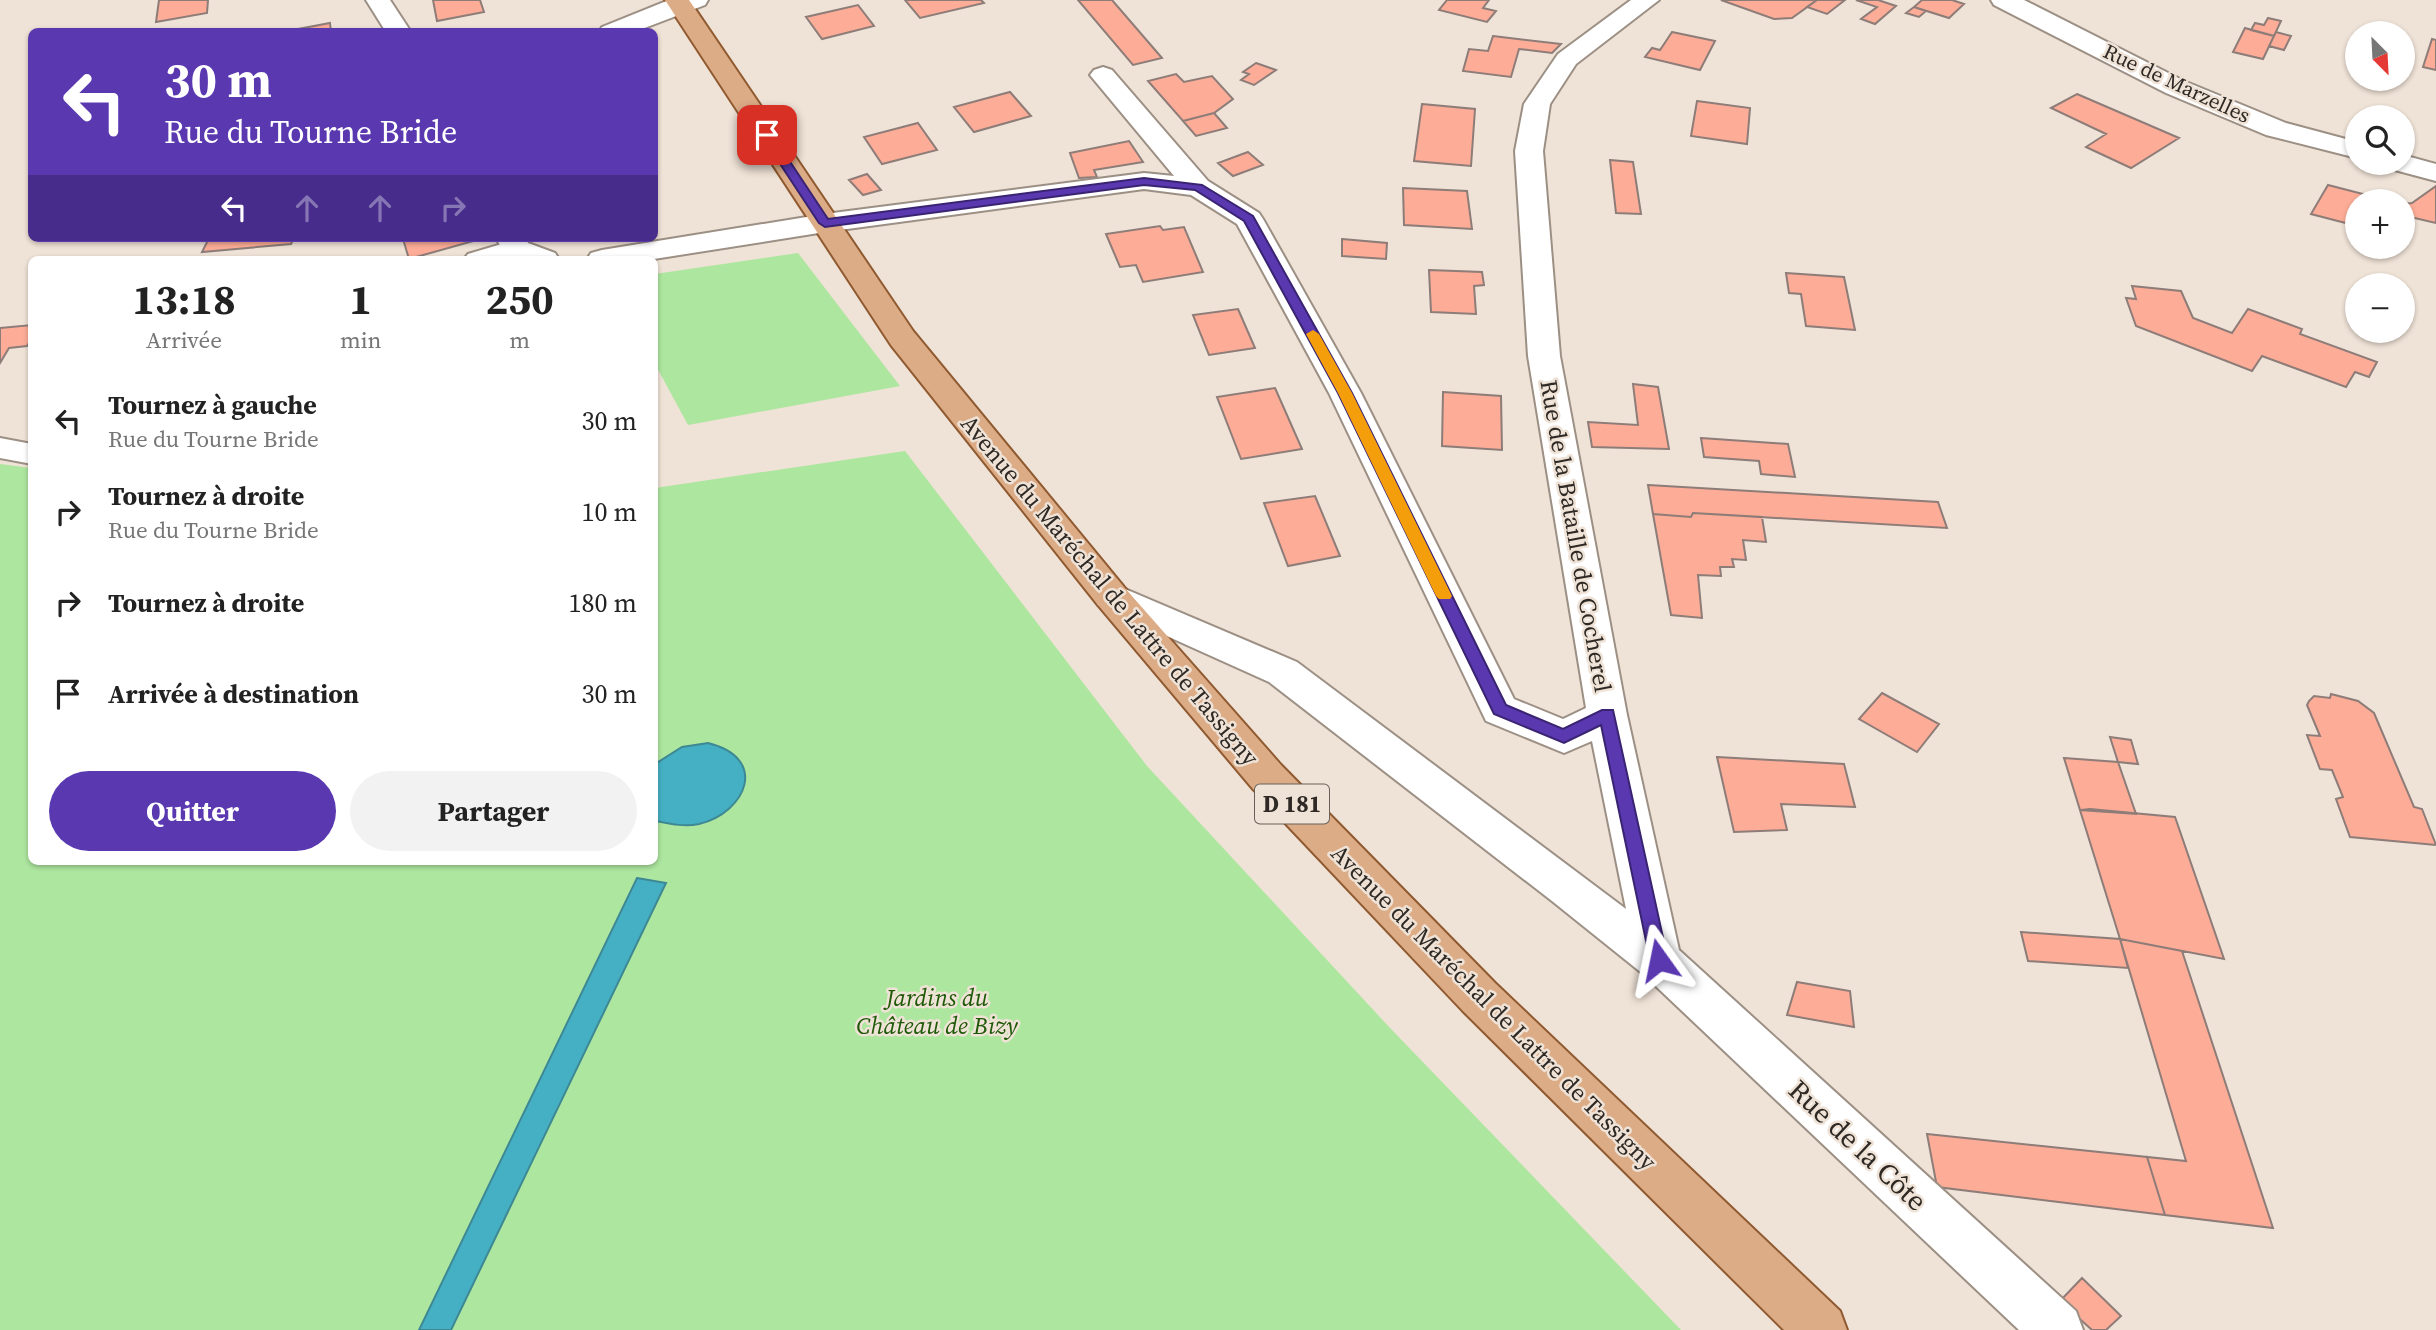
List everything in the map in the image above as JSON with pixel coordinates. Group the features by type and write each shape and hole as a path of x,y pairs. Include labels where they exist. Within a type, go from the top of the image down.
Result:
{"main road":[{"name":"Avenue du Maréchal de Lattre de Tassigny","path":"684,1 825,223 902,338 1111,596 1267,778 1479,997 1821,1330"}],"street":[{"path":"378,0 396,28"},
{"name":"Rue de la Bataille de Cocherel","path":"1647,0 1567,59 1537,104 1529,152 1544,356 1607,715 1659,960"},
{"name":"Rue de Marzelles","path":"2003,0 2188,92 2276,129 2345,147"},
{"path":"620,28 684,1"},
{"path":"1103,75 1198,187 1249,219 1345,393 1500,709 1564,737 1607,715"},
{"path":"2415,167 2436,173"},
{"path":"621,256 825,223 1144,181 1198,187"},
{"path":"513,243 538,256"},
{"path":"1111,596 1283,672 1659,960"},
{"name":"Rue de la Côte","path":"1659,960 2057,1330"}],"lane":[{"path":"484,256 513,243"},
{"path":"0,448 28,453"}],"green space":[{"path":"798,253 900,386 688,425 658,370 658,274"},
{"name":"Jardins du Château de Bizy","path":"905,451 1147,766 1391,1029 1681,1330 0,1330 0,464 28,468 28,865 658,865 658,488"}],"water":[{"path":"708,743 727,750 739,760 745,772 739,797 716,818 699,824 658,821 658,762 682,747"},
{"path":"637,878 666,883 451,1330 419,1330"}],"building":[{"path":"159,0 208,0 207,13 156,22"},
{"path":"433,0 480,0 484,12 437,21"},
{"path":"905,0 981,0 984,3 920,18"},
{"path":"1078,0 1112,0 1162,58 1133,65"},
{"path":"1447,0 1489,0 1483,8 1496,11 1487,22 1439,10"},
{"path":"1721,0 1817,0 1792,18 1774,19"},
{"path":"1817,0 1845,0 1827,14 1807,7"},
{"path":"1856,0 1878,0 1896,6 1875,24 1861,19 1877,7"},
{"path":"1922,0 1952,0 1964,4 1949,18 1914,7"},
{"path":"858,5 874,26 822,39 806,17"},
{"path":"1914,7 1926,11 1919,17 1906,13"},
{"path":"2268,18 2281,21 2274,36 2251,30 2255,23 2264,25"},
{"path":"330,23 331,28 303,28"},
{"path":"2245,28 2274,36 2263,59 2233,52"},
{"path":"1672,32 1715,41 1700,70 1645,57 1652,48 1660,50"},
{"path":"2276,32 2291,36 2284,50 2269,46"},
{"path":"1493,36 1561,44 1552,53 1519,49 1511,77 1463,71 1469,49 1488,51"},
{"path":"2432,39 2436,40 2436,70 2423,67"},
{"path":"1256,63 1276,70 1254,85 1241,80 1249,74 1243,72"},
{"path":"1176,74 1184,82 1212,76 1233,99 1214,113 1183,121 1148,81"},
{"path":"1010,92 1031,116 974,132 954,107"},
{"path":"2077,94 2179,138 2131,168 2086,147 2106,134 2051,108"},
{"path":"1697,101 1750,108 1747,144 1691,136"},
{"path":"1422,104 1475,109 1471,166 1414,161"},
{"path":"1214,113 1227,128 1196,136 1183,121"},
{"path":"918,123 937,150 882,164 864,137"},
{"path":"1129,141 1143,162 1094,170 1097,177 1079,178 1070,153"},
{"path":"1248,152 1263,165 1233,176 1218,163"},
{"path":"1610,160 1633,162 1641,214 1616,213"},
{"path":"867,174 881,190 863,195 849,180"},
{"path":"2328,185 2345,189 2345,223 2311,214"},
{"path":"2436,186 2436,223 2415,218 2415,201"},
{"path":"1403,188 1467,191 1472,229 1404,225"},
{"path":"1160,226 1163,230 1184,227 1203,272 1143,282 1136,265 1120,267 1106,234"},
{"path":"1342,239 1387,243 1386,259 1342,256"},
{"path":"207,242 292,242 291,244 202,252"},
{"path":"404,242 470,242 420,256 408,256"},
{"path":"1429,270 1482,272 1484,285 1474,286 1476,314 1431,312"},
{"path":"1786,273 1844,277 1855,330 1806,326 1801,294 1789,293"},
{"path":"2132,286 2181,291 2193,318 2232,333 2248,309 2302,329 2300,334 2377,362 2369,377 2355,372 2346,387 2262,356 2252,371 2136,326 2126,298 2136,299"},
{"path":"1238,309 1255,348 1209,355 1193,315"},
{"path":"28,325 27,346 9,348 0,363 0,328"},
{"path":"1633,384 1658,387 1669,449 1592,447 1588,422 1638,425"},
{"path":"1275,388 1302,449 1241,459 1217,397"},
{"path":"1443,392 1501,396 1502,450 1442,446"},
{"path":"1701,438 1788,444 1795,477 1761,474 1759,461 1704,457"},
{"path":"1648,485 1938,502 1947,528 1693,513 1691,517 1653,514"},
{"path":"1315,496 1340,556 1288,566 1264,503"},
{"path":"1693,513 1762,517 1766,542 1743,540 1746,560 1732,559 1734,567 1720,567 1721,576 1698,575 1702,618 1671,615 1653,514 1691,517"},
{"path":"1882,693 1939,724 1917,752 1859,719"},
{"path":"2331,694 2358,701 2374,713 2414,807 2422,809 2436,845 2350,837 2336,799 2343,797 2332,770 2320,769 2307,735 2320,736 2307,705 2309,701 2314,696 2330,698"},
{"path":"2110,737 2131,740 2138,764 2118,762"},
{"path":"1717,757 1844,764 1855,807 1781,804 1787,830 1734,832"},
{"path":"2064,758 2118,762 2136,814 2080,810"},
{"path":"2080,810 2175,817 2224,959 2120,939"},
{"path":"2021,932 2120,939 2128,968 2028,961"},
{"path":"2120,939 2182,951 2273,1228 2165,1215 2147,1157 2186,1161"},
{"path":"1797,982 1850,991 1854,1027 1787,1015"},
{"path":"1927,1134 2147,1157 2165,1215 1937,1187"},
{"path":"2082,1278 2121,1316 2106,1330 2092,1330 2060,1301"}],"slow traffic":[{"path":"1313,334 1345,393 1444,596"}],"route":[{"path":"767,135 825,223 1144,181 1198,187 1249,219 1345,393 1500,709 1564,737 1607,715 1659,960"}]}
